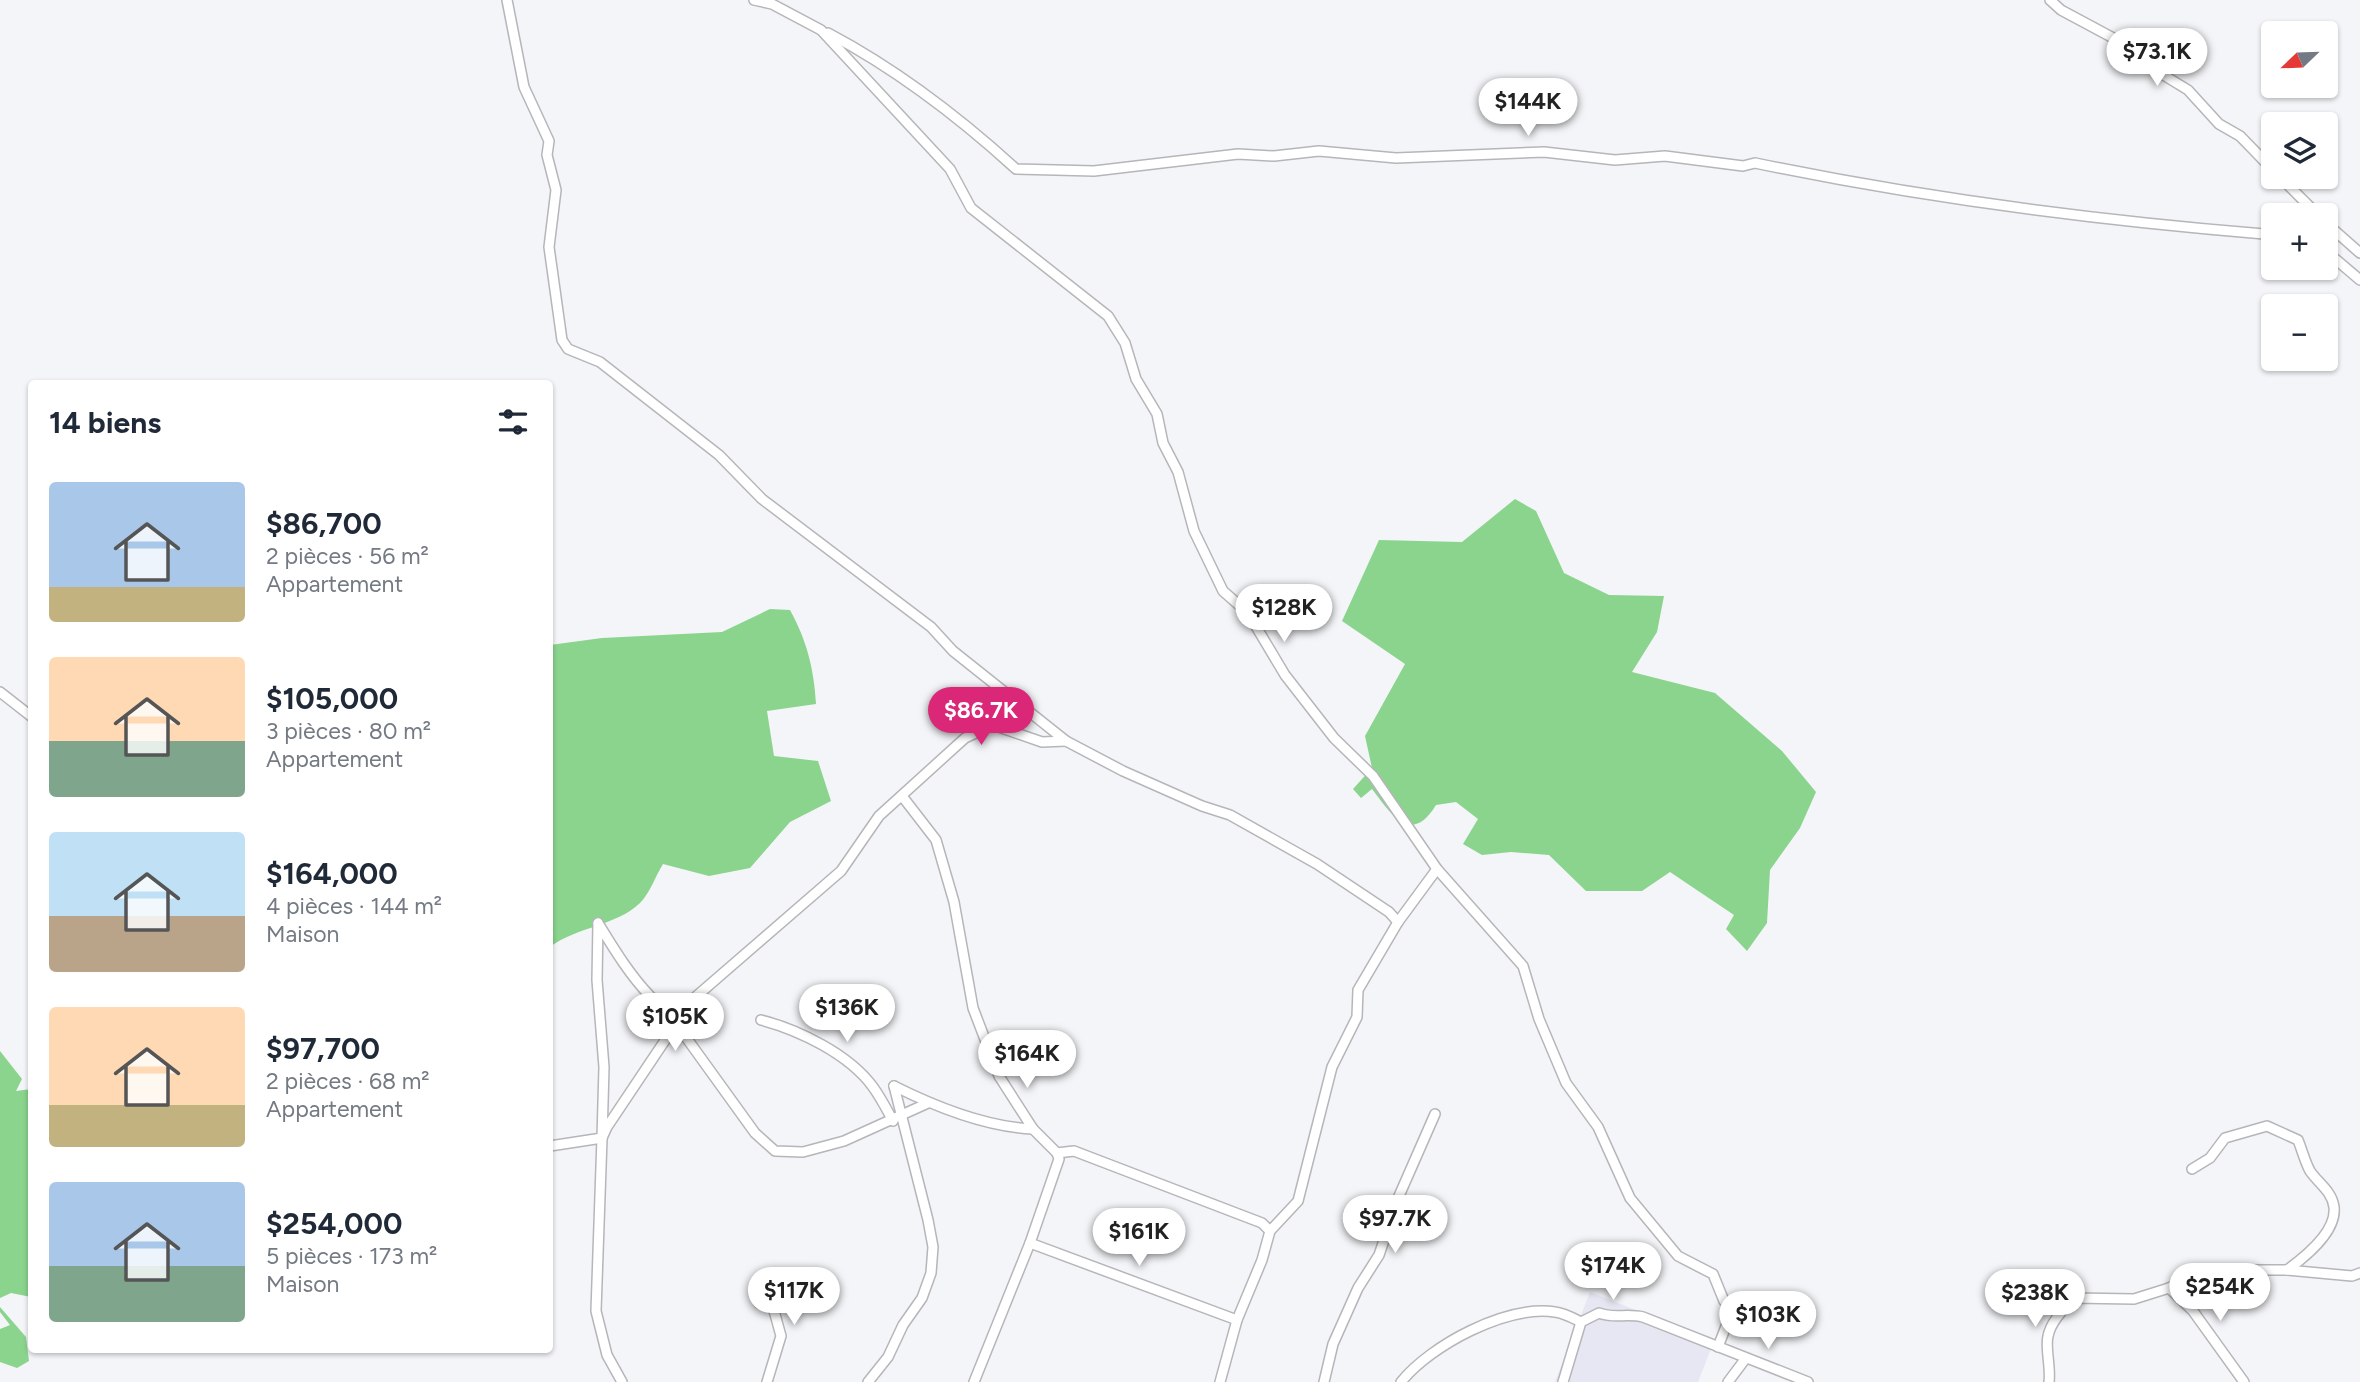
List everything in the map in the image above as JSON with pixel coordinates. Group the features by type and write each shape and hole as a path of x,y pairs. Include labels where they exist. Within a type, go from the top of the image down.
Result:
{"street":[{"path":"507,0 524,86 549,141 547,155 556,190 549,247 562,340 568,349 600,362 708,446 762,499 931,627 953,651 1066,741 1134,776 1202,806 1230,815 1317,864 1389,912 1398,922"},
{"path":"754,0 772,4 859,49 967,124 1016,169 1094,171 1238,154 1274,156 1319,151 1396,158 1544,152 1615,160 1665,156 1743,166 1755,163 1878,189 2123,222 2261,234"},
{"path":"2050,0 2061,10 2130,47 2147,65 2188,90 2219,124 2240,136 2261,158"},
{"path":"821,30 950,169 971,208 1108,316 1118,329 1136,379 1157,414 1163,443 1178,472 1194,531 1223,591 1248,613 1285,675 1334,738 1373,776 1437,869 1523,966 1539,1019 1566,1083 1598,1127 1630,1198 1678,1256 1713,1274 1724,1301 1733,1308 1718,1347"},
{"path":"2292,189 2306,203"},
{"path":"2338,234 2360,253"},
{"path":"2338,261 2360,280"},
{"path":"0,692 28,713"},
{"path":"553,1146 602,1138 692,1000 725,968 841,871 879,816 965,738 993,725 1042,742 1066,741"},
{"path":"902,796 936,840 954,902 973,1008 999,1076 1033,1129 1057,1153 1059,1159 1030,1243 974,1382"},
{"path":"1220,1382 1237,1320 1262,1260 1270,1231 1298,1200 1332,1067 1357,1017 1358,990 1398,922 1437,869"},
{"path":"622,1382 607,1355 596,1311 604,1067 597,980 598,923 622,963 650,997 678,1021 680,1028 755,1133 775,1151 803,1152 844,1141 928,1103"},
{"path":"761,1020 782,1025 829,1050 872,1086 897,1119"},
{"path":"868,1382 888,1357 903,1325 922,1298 931,1273 933,1247 928,1220 897,1119 894,1086 928,1103 1009,1128 1033,1129"},
{"path":"1324,1382 1333,1344 1359,1288 1380,1255 1399,1196 1434,1114"},
{"path":"2192,1168 2210,1158 2225,1139 2267,1126 2298,1140 2311,1171 2327,1190 2334,1208 2328,1230 2306,1256 2287,1270"},
{"path":"1057,1153 1073,1151 1262,1223 1270,1231"},
{"path":"1030,1243 1237,1320"},
{"path":"2049,1382 2051,1363 2048,1337 2056,1318 2074,1298 2134,1299 2169,1288 2204,1270 2287,1270 2351,1276 2360,1273"},
{"path":"2169,1288 2193,1311 2244,1382"},
{"path":"759,1303 773,1307 781,1336 780,1350 767,1382"},
{"path":"1401,1382 1417,1362 1476,1327 1528,1311 1558,1312 1581,1322"},
{"path":"1563,1382 1581,1322 1599,1313 1611,1318 1628,1313 1808,1382"},
{"path":"1728,1382 1746,1358"}],"shaded area":[{"path":"1590,1292 1714,1341 1698,1382 1555,1382"}],"green space":[{"path":"1515,499 1536,511 1564,573 1609,595 1664,596 1657,632 1632,672 1715,693 1782,751 1816,792 1800,828 1770,870 1767,923 1747,951 1726,929 1734,915 1670,872 1642,891 1586,891 1549,855 1511,852 1482,855 1463,844 1478,819 1456,802 1436,805 1427,817 1410,825 1394,816 1372,789 1361,798 1353,789 1372,768 1365,736 1405,664 1342,621 1379,540 1462,542"},
{"path":"770,609 790,610 809,656 816,704 767,711 774,756 818,761 831,801 790,822 750,868 709,876 663,864 644,899 630,911 553,945 553,645 602,638 722,632"},
{"path":"0,1051 22,1079 16,1091 28,1089 28,1296 11,1293 0,1298"},
{"path":"0,1307 26,1337 29,1361 17,1368 0,1362 0,1329 10,1325 0,1312"}]}
